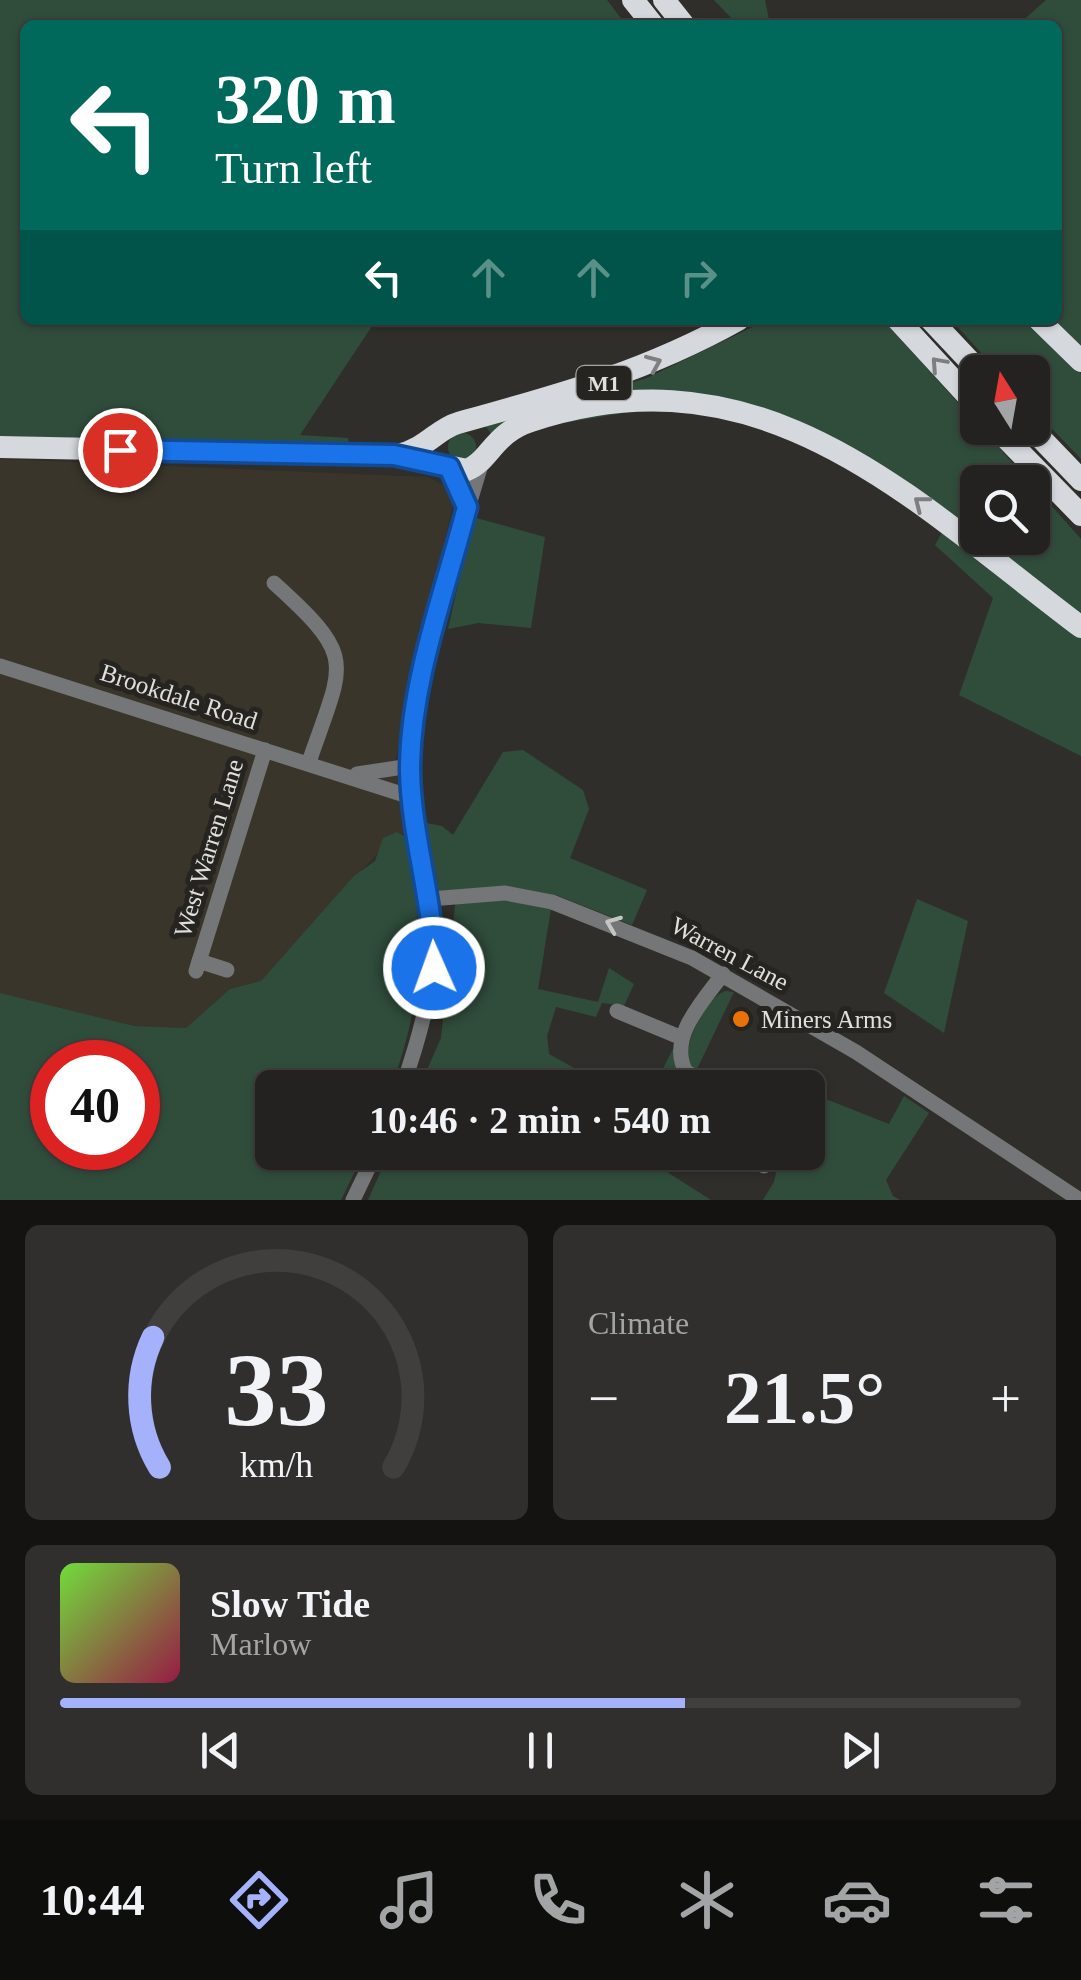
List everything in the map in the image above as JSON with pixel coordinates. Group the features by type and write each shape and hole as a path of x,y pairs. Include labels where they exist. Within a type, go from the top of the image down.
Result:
{"highway":[{"path":"633,0 648,20"},
{"path":"664,0 680,20"},
{"name":"M1","path":"461,422 591,388 663,360 729,325"},
{"path":"903,325 960,387"},
{"path":"936,325 964,355"},
{"path":"1044,325 1081,361"},
{"name":"M1","path":"484,455 502,434 533,420 624,404 689,405 776,421 819,438 893,481 1081,626"},
{"path":"0,447 394,455 466,470 484,455 478,429 461,422 420,448 394,455"},
{"path":"440,436 438,453 450,468"},
{"path":"1013,445 1081,515"},
{"path":"1048,445 1081,480"}],"street":[{"path":"408,1070 427,1013 434,968 430,899 411,797 410,766 420,687 484,455"},
{"path":"450,468 467,507"},
{"path":"274,584 327,632 338,657 334,683 309,762"},
{"name":"Brookdale Road","path":"0,666 411,797"},
{"name":"West Warren Lane","path":"227,970 198,966 265,750"},
{"name":"Brookdale Road","path":"343,774 410,766"},
{"name":"Warren Lane","path":"430,899 504,894 552,902 702,963 856,1052 1080,1200"},
{"path":"685,1070 680,1057 682,1038 723,974"},
{"path":"617,1011 682,1038"},
{"path":"353,1200 367,1170"}],"shaded area":[{"path":"0,459 427,477 456,491 395,762 408,838 397,832 261,981 230,989 186,1028 134,1026 0,993"}],"green space":[{"path":"0,0 607,0 622,20 20,20 20,325 373,325 300,435 348,438 349,446 0,436"},
{"path":"714,0 765,0 769,20 733,20"},
{"path":"1046,0 1081,0 1081,352 1058,325 1062,325 1062,20 1024,20"},
{"path":"757,325 888,325 960,405 960,445 996,445 1015,465 960,465 960,533 829,436 798,421 701,400 492,435 484,424 647,378"},
{"path":"956,325 1027,325 1063,352 1081,374 1081,459 1050,427 1050,355 983,355"},
{"path":"462,433 472,437 476,447 472,457 462,461 452,457 448,447 452,437"},
{"path":"1050,504 1081,539 1081,622 990,555 1050,555"},
{"path":"473,517 545,537 531,628 478,623 448,629"},
{"path":"944,529 960,541 960,555 977,555 1081,636 1081,756 959,695 993,598 935,545"},
{"path":"523,750 583,790 589,809 570,858 647,890 632,925 556,895 538,989 598,1002 609,968 634,984 624,1006 602,1003 596,1017 556,1007 547,1036 549,1054 578,1070 427,1070 441,1038 456,896 440,898 426,823 442,826 453,835 503,752"},
{"path":"397,832 408,838 418,964 410,1024 397,1070 255,1070 255,1170 356,1170 341,1200 0,1200 0,993 134,1026 186,1028 230,989 261,981 354,876 375,861 383,838"},
{"path":"917,899 968,921 944,1033 884,993"},
{"path":"734,992 697,1069 662,1070 673,1049 688,1050 701,1016 718,995"},
{"path":"904,1096 929,1113 886,1180 893,1196 900,1200 763,1200 776,1170 825,1170 825,1099 889,1124"},
{"path":"381,1170 664,1170 711,1200 368,1200"}],"place":[{"name":"Miners Arms","path":"741,1019"}],"route":[{"path":"120,450 394,455 449,467 458,479 467,507 420,687 410,766 411,797 434,930 434,968"}]}
